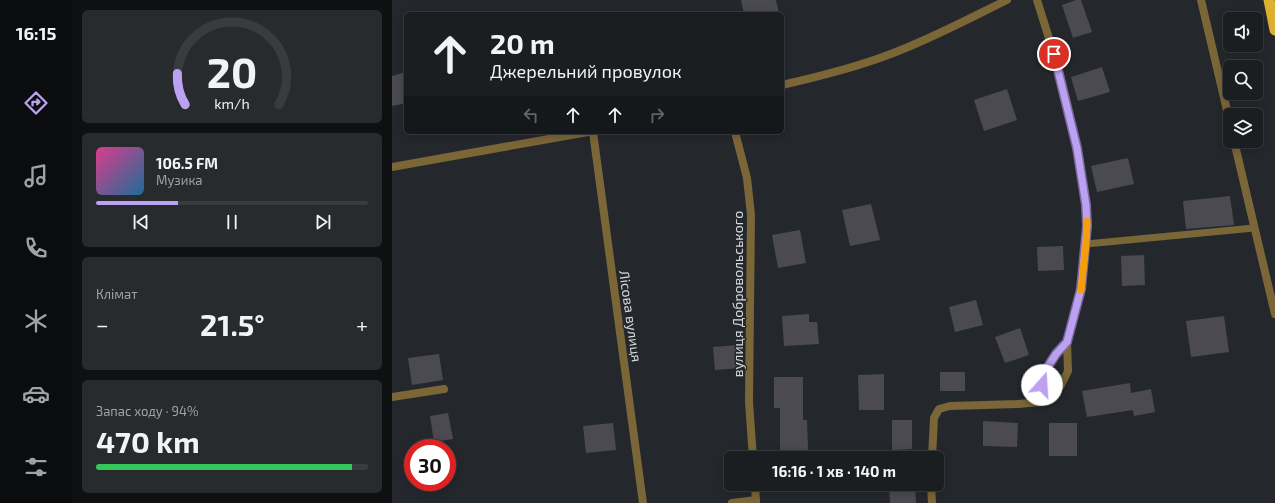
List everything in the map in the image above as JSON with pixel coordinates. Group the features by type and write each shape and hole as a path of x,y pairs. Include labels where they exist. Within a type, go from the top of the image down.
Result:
{"highway":[{"path":"1270,0 1275,30"}],"street":[{"path":"784,85 818,77 887,56 1007,0"},
{"path":"932,451 934,418 939,409 950,406 1040,402 1052,396 1061,385 1068,371 1067,342 1081,289 1086,244 1086,205 1077,148 1058,67 1037,0"},
{"path":"1202,0 1227,108"},
{"path":"392,166 576,134"},
{"name":"Лісова вулиця","path":"593,134 643,503"},
{"name":"вулиця Добровольського","path":"736,134 747,178 750,215 749,402 752,451"},
{"path":"1236,148 1275,314"},
{"path":"1040,402 1042,385 1047,368 1056,354 1067,342"},
{"path":"392,397 444,389"},
{"path":"732,503 756,501 755,491"},
{"path":"931,491 932,503"}],"lane":[{"path":"1086,244 1254,228"}],"building":[{"path":"741,0 776,0 779,12 744,12"},
{"path":"1076,0 1081,0 1092,32 1073,38 1062,5"},
{"path":"1102,67 1110,92 1078,101 1071,77"},
{"path":"404,73 404,103 392,106 392,76"},
{"path":"1007,89 1017,120 984,131 974,100"},
{"path":"1128,158 1134,184 1097,192 1091,166"},
{"path":"1230,196 1234,225 1186,229 1183,201"},
{"path":"871,204 880,240 850,246 842,210"},
{"path":"800,230 806,263 778,268 772,235"},
{"path":"1063,246 1064,270 1038,271 1037,247"},
{"path":"1144,255 1145,285 1122,286 1121,256"},
{"path":"976,300 983,325 955,332 949,307"},
{"path":"809,314 809,322 817,322 819,344 784,346 782,316"},
{"path":"1224,316 1229,352 1191,357 1186,321"},
{"path":"1020,328 1029,355 1005,363 995,337"},
{"path":"739,345 741,368 715,370 713,347"},
{"path":"439,354 443,380 412,385 408,358"},
{"path":"940,372 965,372 965,391 940,391"},
{"path":"884,374 884,410 859,410 858,375"},
{"path":"774,377 803,377 803,420 807,420 808,450 780,451 780,408 774,408"},
{"path":"1130,383 1131,393 1151,389 1155,412 1134,416 1133,410 1087,417 1082,391"},
{"path":"448,413 453,439 434,439 430,416"},
{"path":"892,420 912,420 912,449 892,450"},
{"path":"983,421 1018,423 1017,447 983,446"},
{"path":"613,423 616,450 586,453 583,426"},
{"path":"1049,423 1077,423 1077,456 1049,456"},
{"path":"889,491 915,491 916,503 890,503"}],"slow traffic":[{"path":"1081,290 1087,221"}],"route":[{"path":"1042,385 1047,368 1056,354 1067,342 1081,289 1087,226 1086,205 1077,148 1054,54"}]}
